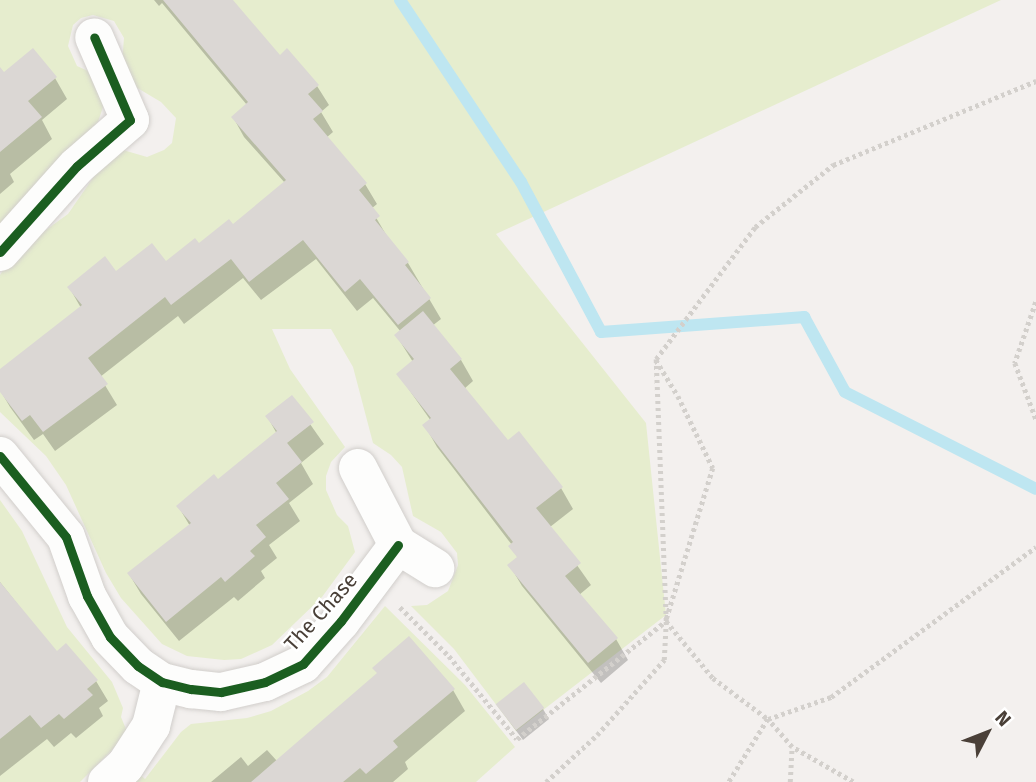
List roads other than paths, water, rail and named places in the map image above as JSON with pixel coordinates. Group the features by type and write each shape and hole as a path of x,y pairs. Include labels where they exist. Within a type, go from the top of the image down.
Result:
{"street":[{"path":"0,252 77,166 130,120 94,37"},
{"name":"The Chase","path":"0,456 66,537 87,596 110,636 138,666 162,682 221,692 265,681 303,664 373,581 398,545"},
{"path":"358,468 398,545 435,568"},
{"path":"107,782 125,766 151,726 162,682"}],"waterway":[{"path":"400,0 521,182 601,332 804,317 845,392 1036,489"}]}
